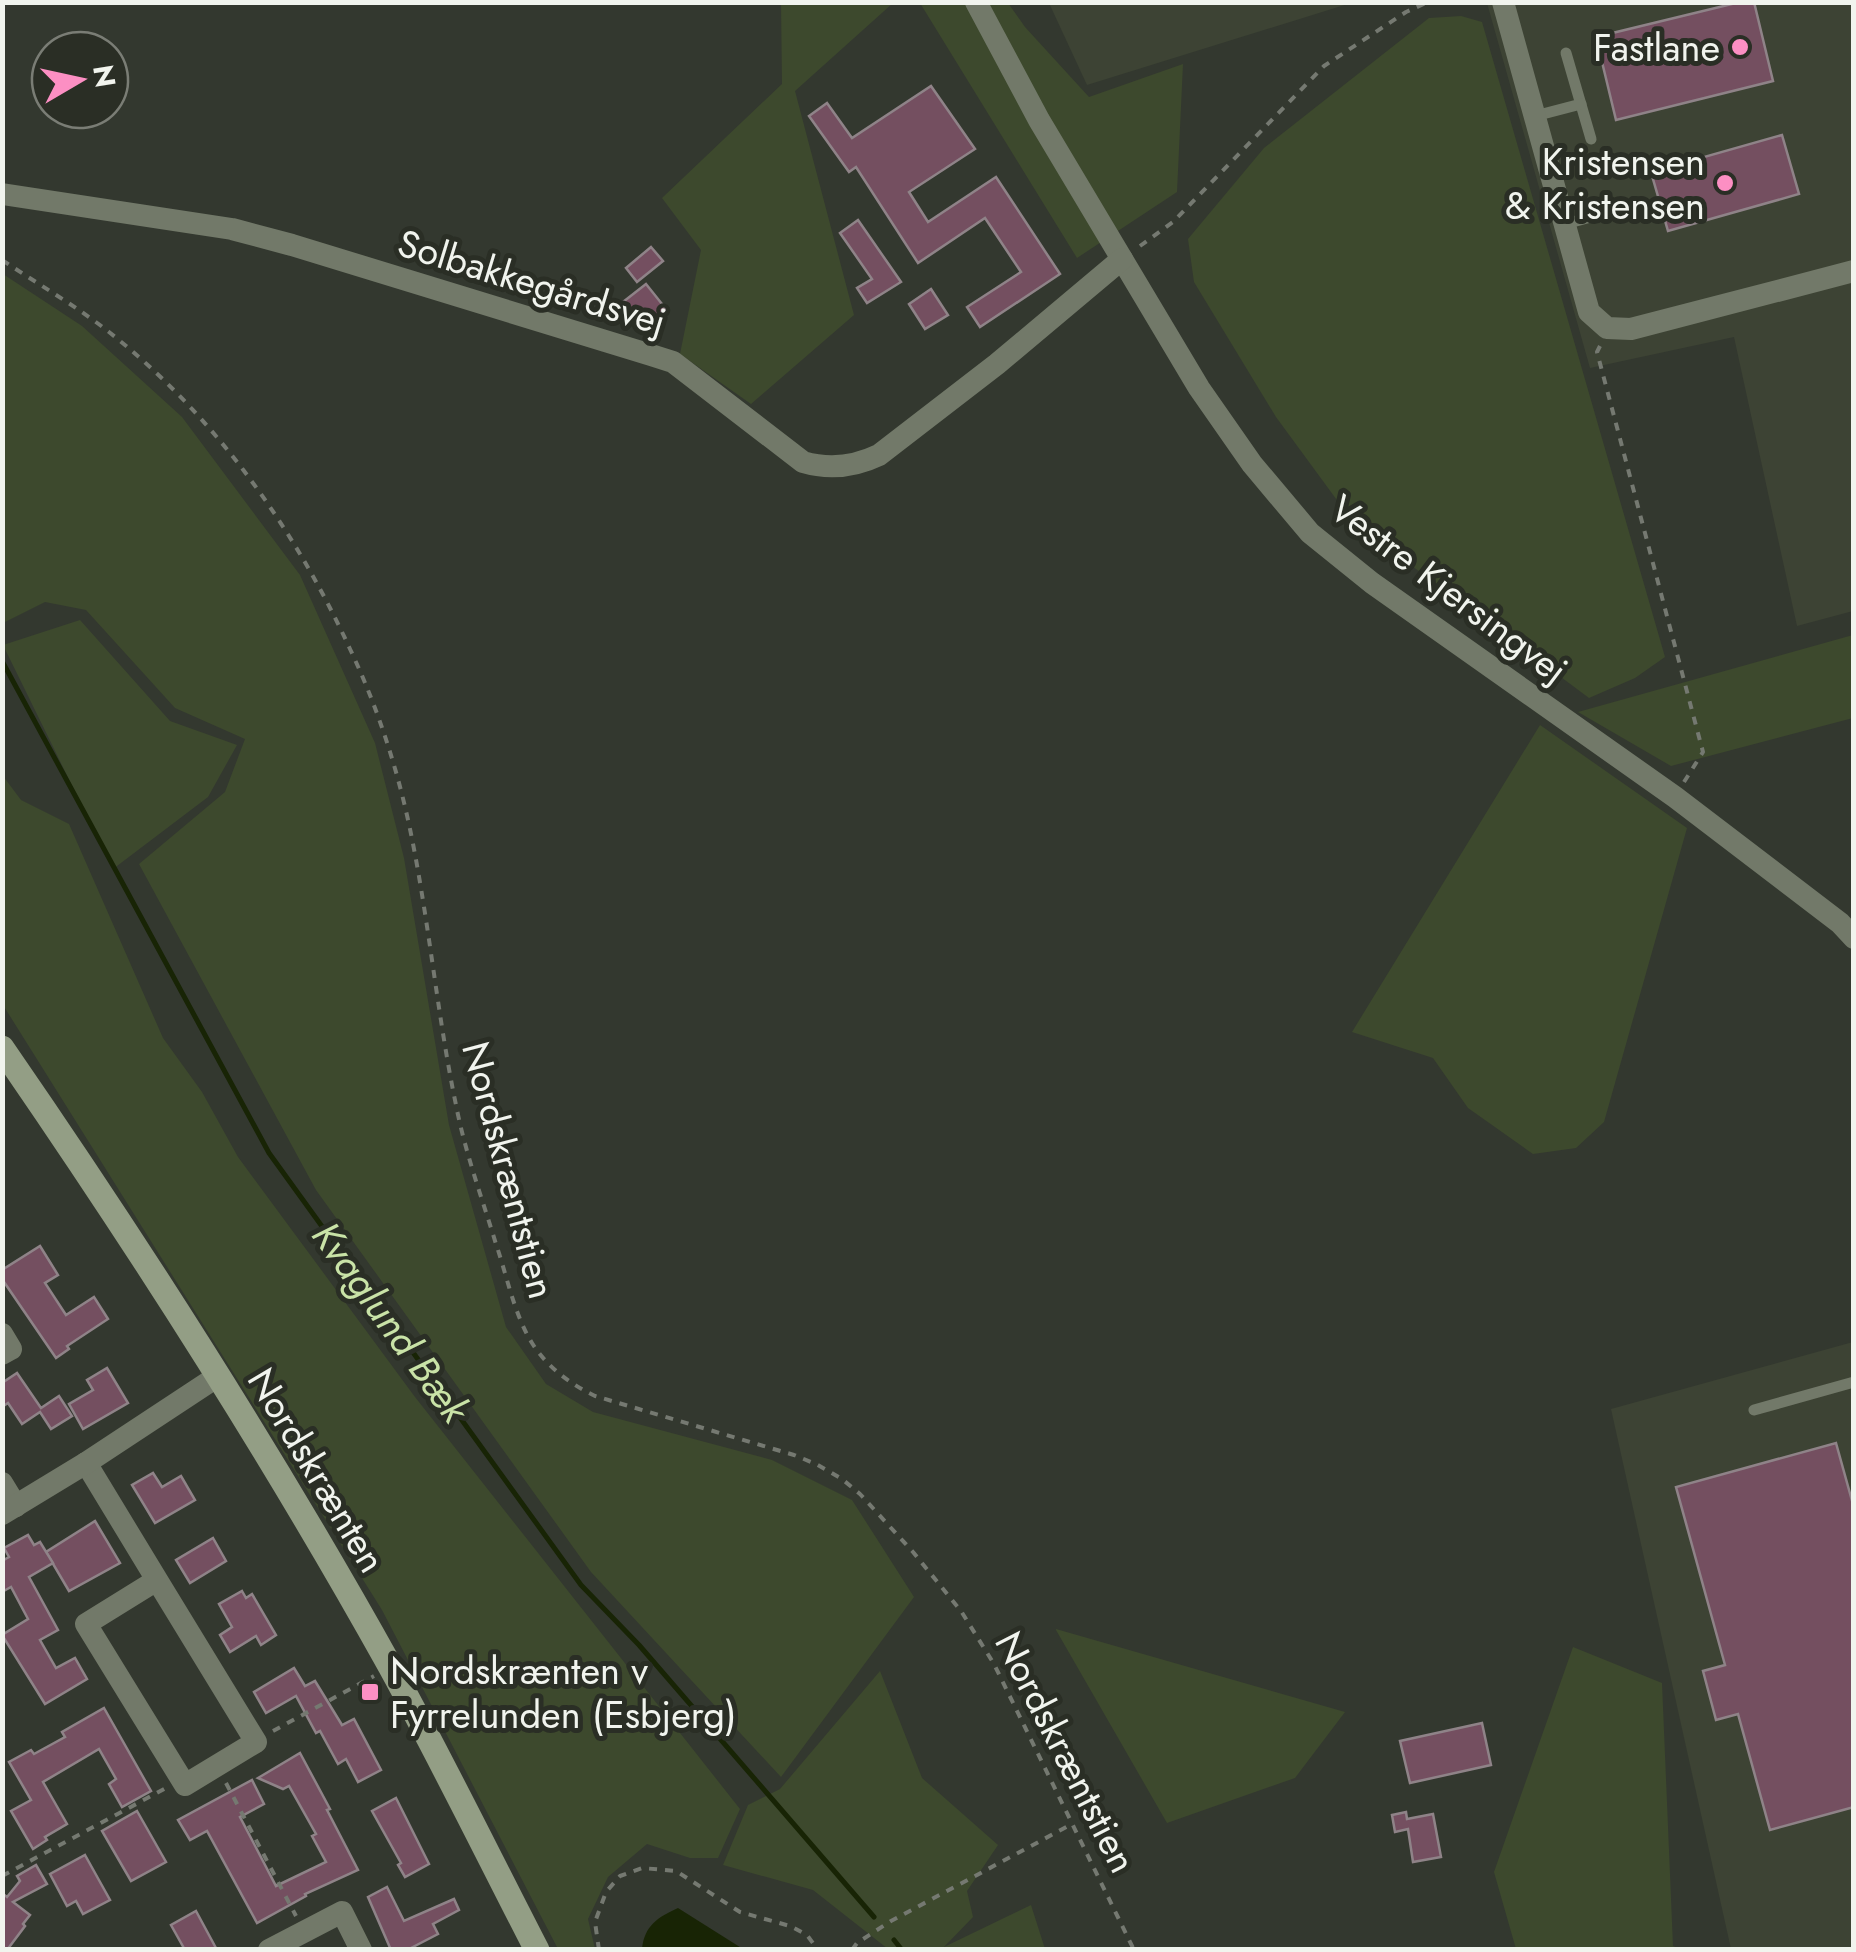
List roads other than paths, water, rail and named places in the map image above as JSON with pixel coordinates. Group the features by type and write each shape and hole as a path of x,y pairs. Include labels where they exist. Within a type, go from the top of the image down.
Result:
{"street":[{"name":"Vestre Kjersingvej","path":"976,2 1039,120 1199,388 1252,464 1310,533 1372,582 1675,797 1840,923 1854,938"},
{"path":"1503,2 1589,312 1607,328 1631,328 1854,271"},
{"name":"Solbakkegårdsvej","path":"2,194 232,229 673,362 803,462 820,467 861,463 879,455 1122,258"},
{"name":"Nordskrænten","path":"2,1048 110,1204 218,1376 390,1667 537,1950"},
{"path":"2,1334 12,1349 2,1354"},
{"path":"2,1484 9,1510 218,1376"},
{"path":"86,1464 157,1580 256,1742 185,1786 86,1624 157,1580"},
{"path":"269,1950 342,1912 361,1950"}],"lane":[{"path":"1566,53 1591,140"},
{"path":"1535,116 1581,104"},
{"path":"1565,224 1639,204"},
{"path":"1754,1410 1854,1382"}],"waterway":[{"name":"Kvaglund Bæk","path":"2,661 269,1153 581,1585 639,1645 874,1917"},
{"name":"Kvaglund Bæk","path":"894,1940 902,1950"}],"place":[{"name":"Fastlane","path":"1740,47"},
{"name":"Kristensen & Kristensen","path":"1725,183"},
{"name":"Nordskrænten v Fyrrelunden (Esbjerg)","path":"370,1692"}]}
